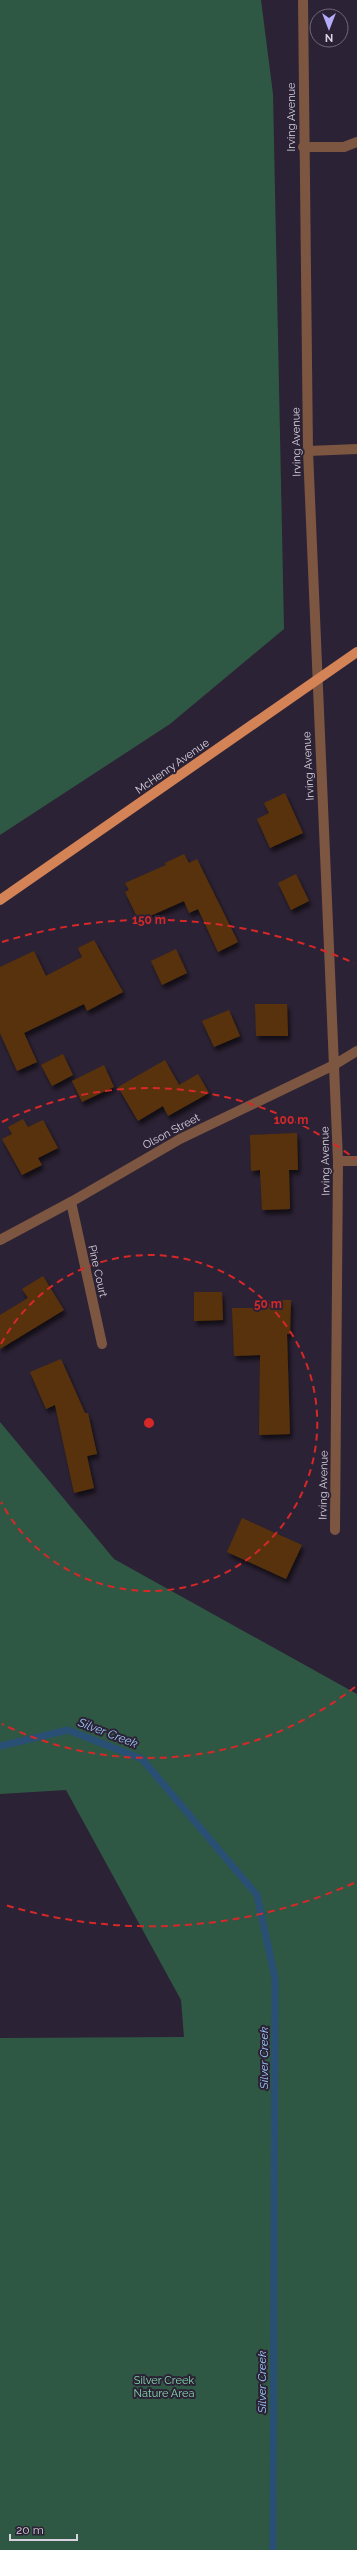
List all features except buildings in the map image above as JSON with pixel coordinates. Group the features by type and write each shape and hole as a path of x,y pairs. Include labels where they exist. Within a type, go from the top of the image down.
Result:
{"main road":[{"name":"McHenry Avenue","path":"0,900 357,652"}],"street":[{"name":"Irving Avenue","path":"303,0 303,147 308,451 316,680 338,1161 335,1530"},
{"path":"303,147 344,147 357,142"},
{"path":"308,451 357,449"},
{"name":"Olson Street","path":"0,1240 71,1202 180,1139 334,1065 357,1051"},
{"path":"338,1161 357,1161"},
{"name":"Pine Court","path":"71,1202 102,1344"}],"green space":[{"path":"0,0 261,0 273,94 284,629 170,724 0,835"},
{"name":"Silver Creek Nature Area","path":"0,1422 114,1559 357,1694 357,2550 0,2550 0,2038 184,2037 181,2000 66,1790 0,1794"}],"waterway":[{"name":"Silver Creek","path":"0,1746 68,1730 142,1759 257,1895 275,1978 273,2550"}]}
